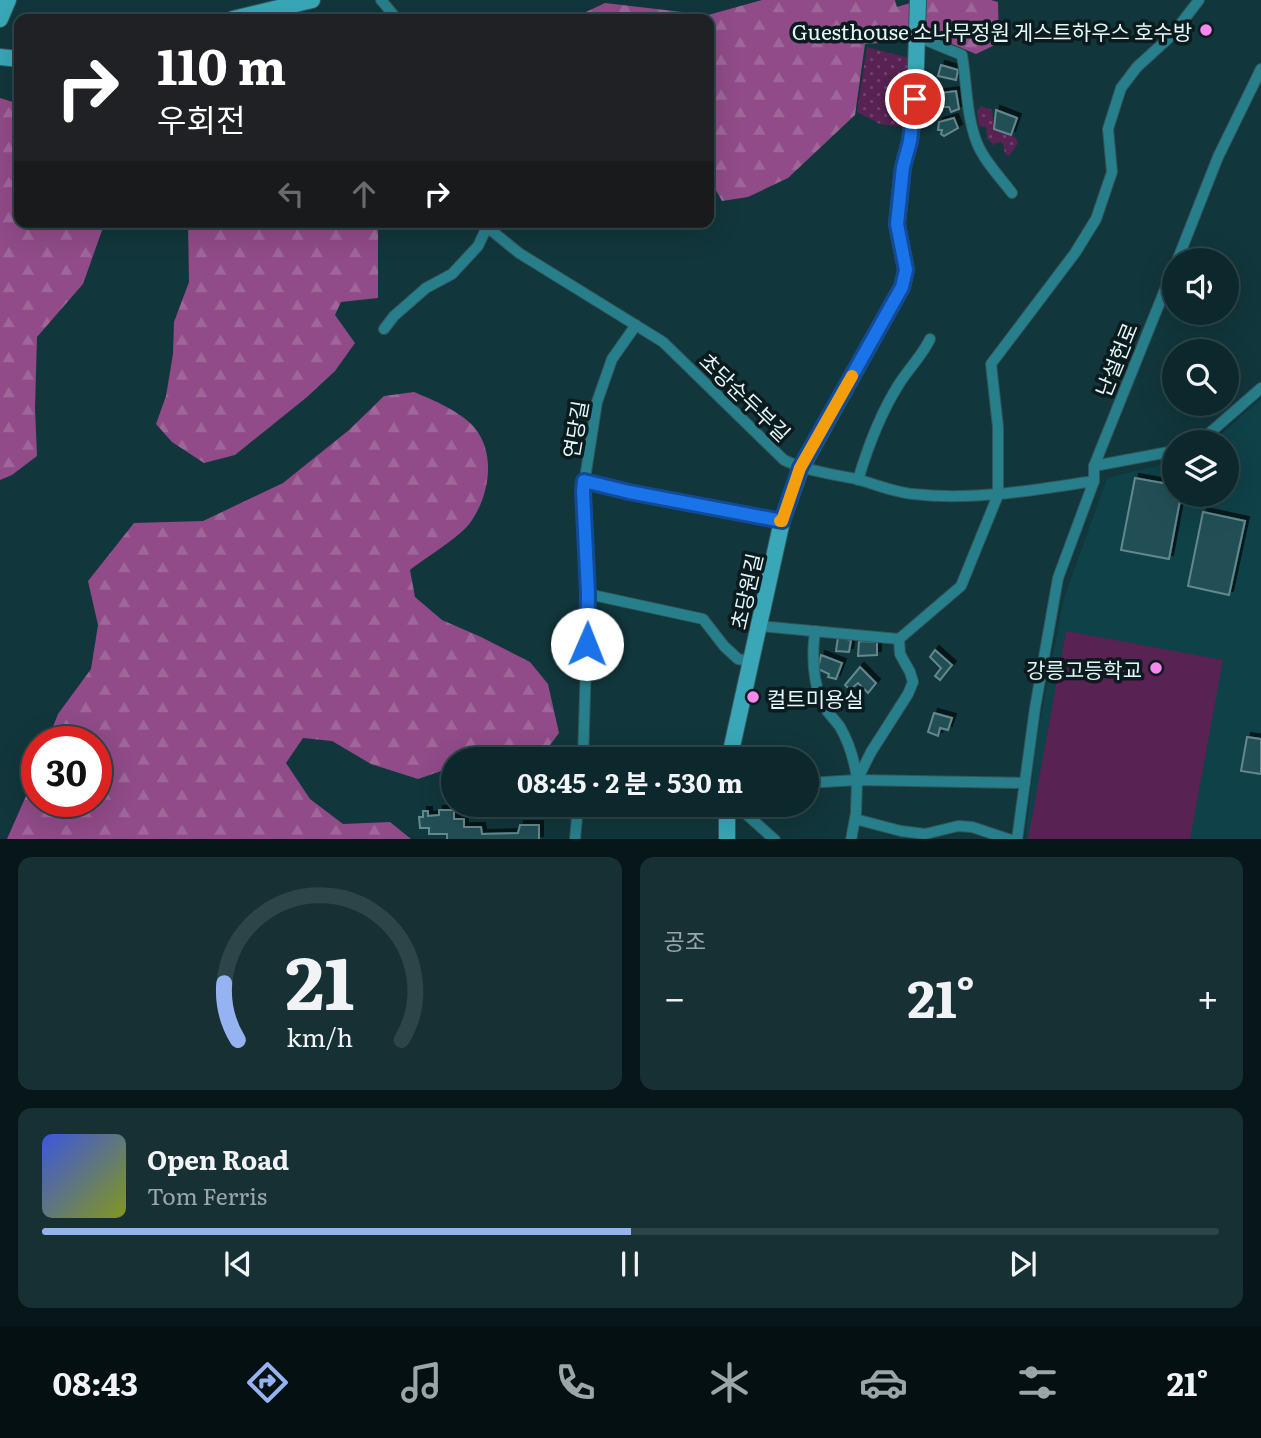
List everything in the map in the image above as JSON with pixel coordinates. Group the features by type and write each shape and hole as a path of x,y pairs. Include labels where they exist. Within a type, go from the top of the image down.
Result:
{"street":[{"path":"0,19 8,0"},
{"path":"254,14 312,0"},
{"path":"381,0 393,14"},
{"name":"초당원길","path":"732,747 782,521 800,468 902,287 906,270 897,224 903,167 910,141 918,0"},
{"path":"759,626 899,639 961,586 998,495 998,427 990,364 1075,253 1096,219 1112,172 1108,129 1121,88 1137,67 1172,35 1199,0"},
{"path":"918,37 962,55 968,111 977,145 1012,194"},
{"path":"1182,248 1218,157 1261,69"},
{"path":"384,329 394,316 426,288 452,274 478,246 485,228"},
{"name":"초당순두부길","path":"488,228 519,253 663,342 784,460 800,468 910,494 948,497 998,495 1094,481"},
{"name":"난설헌로","path":"1094,466 1162,297"},
{"name":"연당길","path":"583,747 588,594 584,481 597,402 612,359 636,325"},
{"path":"858,480 881,414 901,381 923,354 930,339"},
{"path":"1213,430 1261,388"},
{"path":"1017,839 1058,578 1094,481 1094,466 1162,452"},
{"path":"584,481 782,521"},
{"path":"588,594 703,619 738,659 750,661"},
{"path":"815,631 812,651 821,701 839,725 853,754 857,780 851,839"},
{"path":"857,780 913,682 900,654 899,639"},
{"path":"819,782 857,780 1025,783"},
{"path":"575,839 577,817"},
{"path":"727,817 727,839"},
{"path":"750,817 775,839"},
{"path":"855,819 925,834 958,826 972,827 1012,839"}],"shaded area":[{"path":"867,47 909,58 908,128 880,124 857,112"},
{"path":"981,106 992,110 994,130 1015,137 1018,143 1009,156 1005,154 1003,144 995,143 995,146 987,138 986,127 979,126 977,111"},
{"name":"강릉고등학교","path":"1261,398 1261,839 1025,839 1037,737 1064,598 1107,478 1162,465 1162,507 1239,507 1239,430 1226,430"},
{"path":"1066,631 1223,660 1190,839 1028,839"}],"green space":[{"path":"762,0 895,0 897,7 920,0 991,0 998,2 999,43 976,54 940,39 865,44 855,115 788,178 748,197 722,201 714,187 714,14 712,14"},
{"path":"605,3 699,14 582,14"},
{"path":"0,98 14,102 14,228 103,228 83,284 37,337 37,456 12,475 0,480"},
{"path":"188,228 378,228 378,298 341,302 335,315 355,343 335,371 235,455 204,463 172,442 156,424 166,396 173,354 174,322 189,282"},
{"path":"414,392 461,416 474,427 481,438 488,462 482,501 477,513 465,528 410,570 415,597 442,620 530,662 548,684 559,733 548,747 441,747 441,771 418,779 371,764 332,741 303,738 286,763 310,799 343,824 390,822 411,839 7,839 21,807 21,817 112,817 112,726 53,726 58,714 91,669 98,625 88,581 134,523 203,521 283,483 349,430 384,396"}],"building":[{"path":"941,65 958,70 956,80 938,76"},
{"path":"956,91 959,109 951,112 949,107 941,107 940,93"},
{"path":"918,102 937,104 937,116 927,116 923,121 917,118"},
{"path":"996,110 1017,118 1011,135 994,129"},
{"path":"954,118 958,128 944,136 941,134 942,130 938,130 939,122"},
{"path":"1135,478 1162,483 1162,507 1179,507 1169,559 1121,550"},
{"path":"1203,512 1245,521 1229,595 1188,586"},
{"path":"838,637 851,640 849,652 836,651"},
{"path":"859,641 877,642 877,655 858,656"},
{"path":"935,650 952,665 940,680 935,676 941,668 930,657"},
{"path":"821,655 842,663 836,679 828,677 829,674 818,669"},
{"path":"860,667 876,683 868,693 858,683 850,690 845,685"},
{"path":"934,713 952,718 948,730 940,728 938,736 928,732"},
{"path":"1247,737 1261,739 1261,774 1241,771"},
{"path":"441,810 441,817 464,819 464,827 481,827 482,834 518,833 520,825 539,825 539,839 447,839 447,834 429,834 429,828 420,828 419,817 423,817 423,811 428,811 428,816 439,815"}],"slow traffic":[{"path":"780,521 800,468 852,376"}],"place":[{"name":"Guesthouse 소나무정원 게스트하우스 호수방","path":"1206,30"},
{"name":"강릉고등학교","path":"1156,668"},
{"name":"컬트미용실","path":"753,697"}],"route":[{"path":"587,644 584,481 782,521 800,468 902,287 906,270 897,224 903,167 910,141 915,99"}]}
